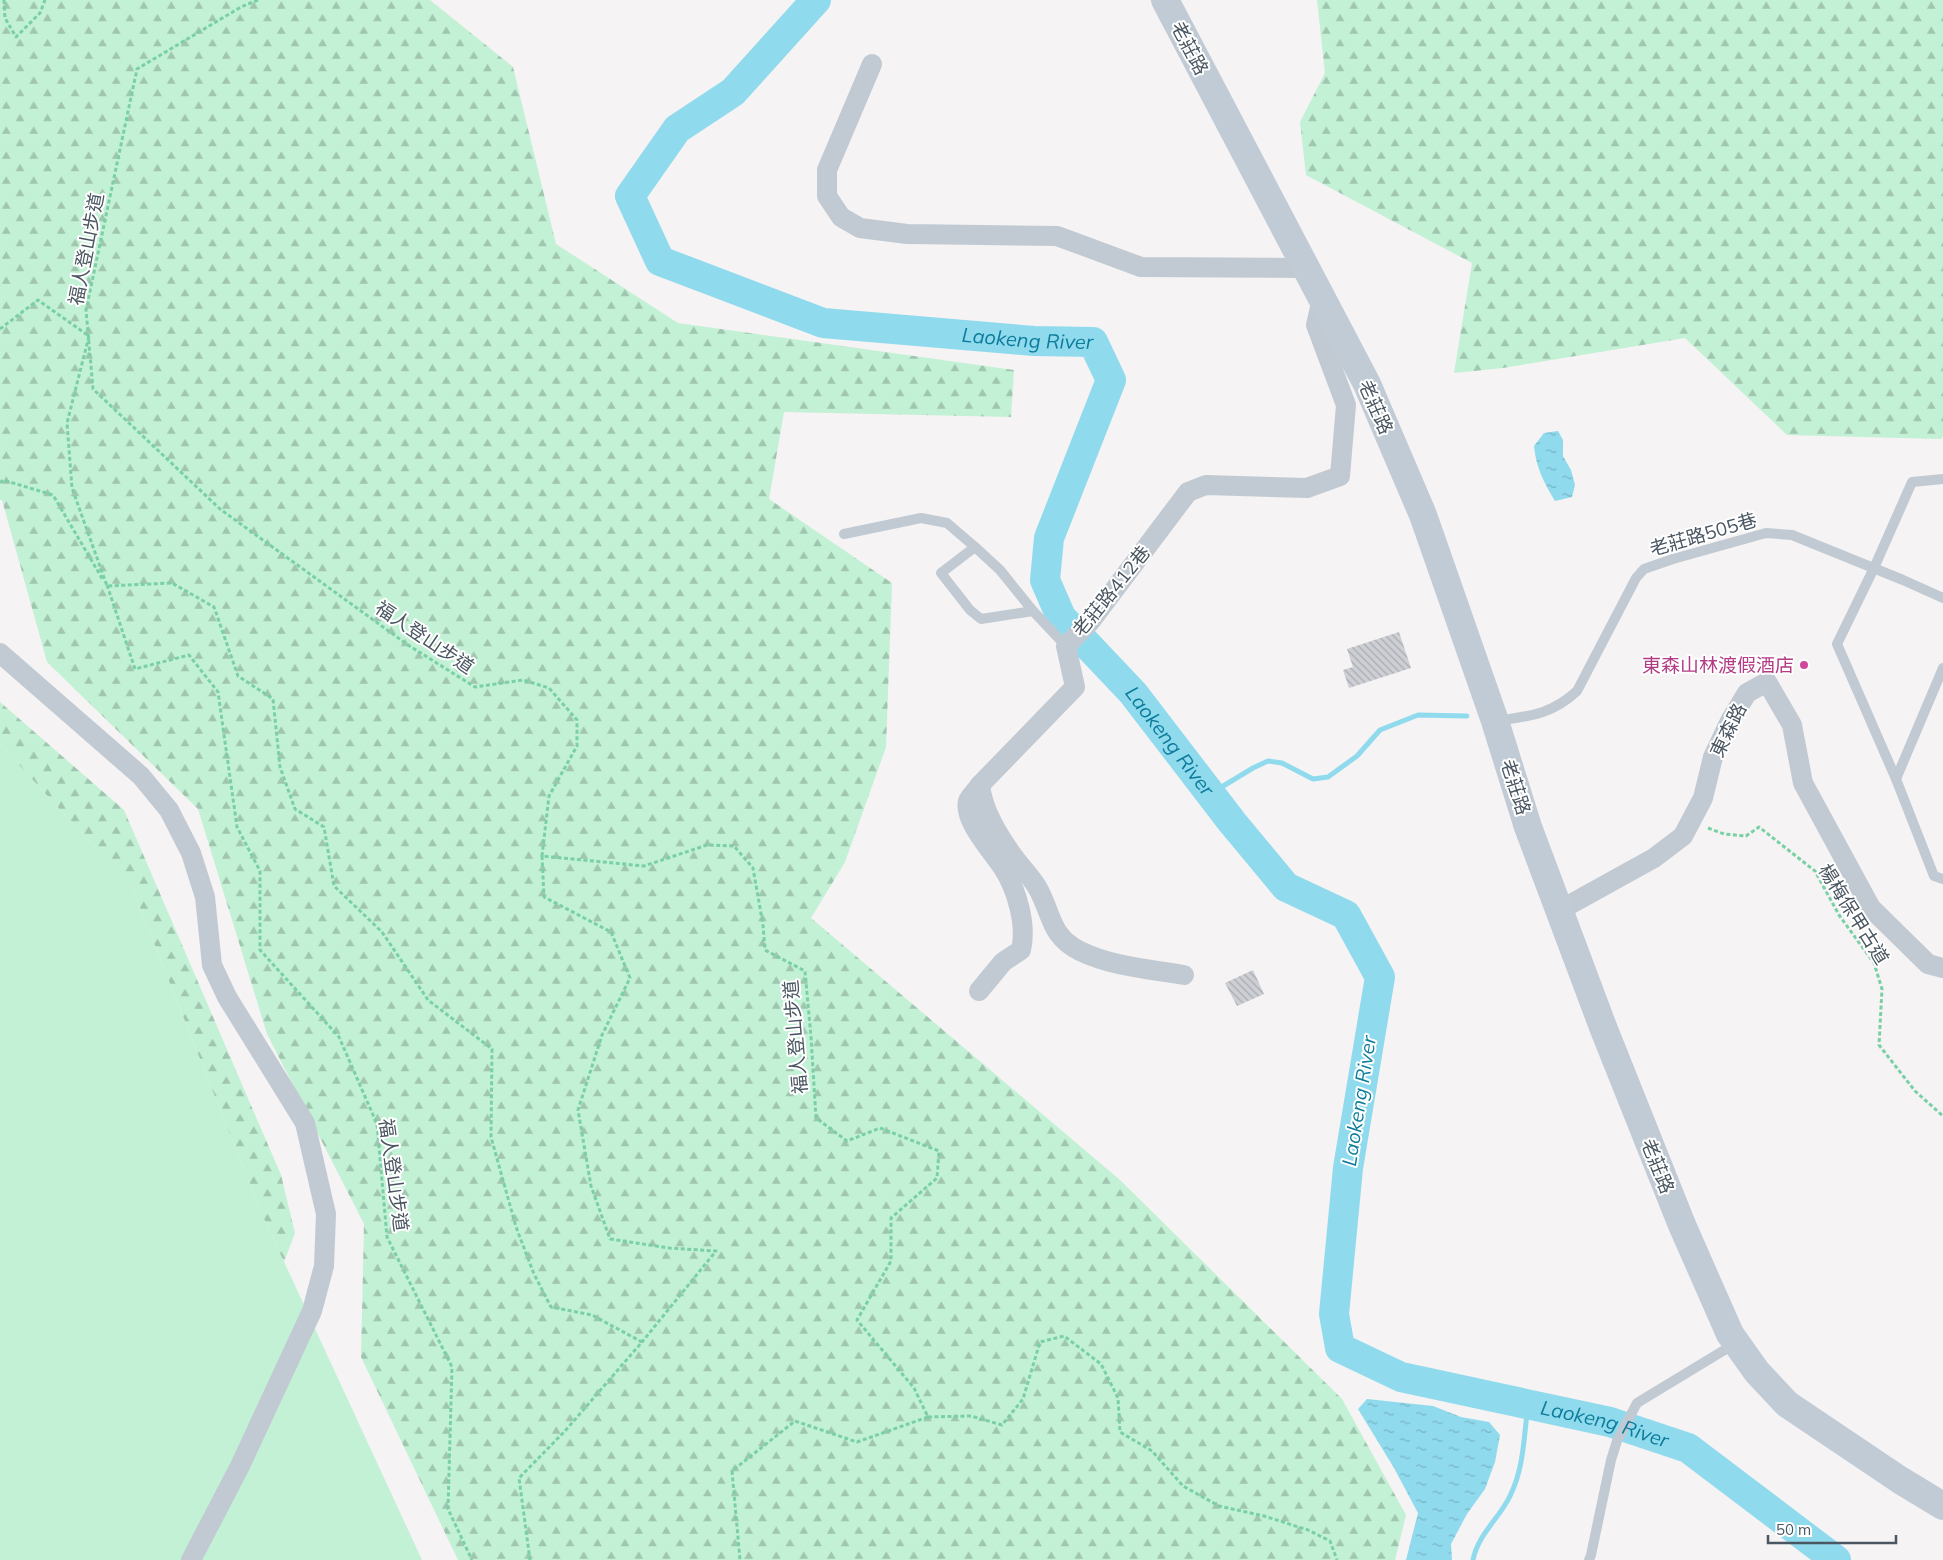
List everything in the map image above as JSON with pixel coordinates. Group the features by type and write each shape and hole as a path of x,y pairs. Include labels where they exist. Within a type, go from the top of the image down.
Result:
{"street":[{"name":"老莊路","path":"1165,0 1367,384 1423,515 1495,721 1528,827 1603,1027 1682,1225 1730,1334 1757,1372 1788,1404 1938,1499"},
{"path":"872,64 827,170 827,196 841,217 860,228 907,234 1057,236 1141,267 1305,268"},
{"name":"老莊路412巷","path":"979,991 1003,962 1021,950 1023,940 1022,924 1010,882 973,823 968,809 968,800 980,785 1075,687 1066,646 1090,622 1188,492 1206,485 1307,488 1340,476 1346,405 1316,326 1322,299"},
{"path":"0,653 142,776 169,810 191,853 205,897 212,964 227,997 305,1123 326,1214 324,1266 312,1311 240,1466 191,1560"},
{"name":"東森路","path":"1560,910 1654,858 1683,836 1704,798 1713,758 1730,721 1747,693 1767,682 1792,725 1803,783 1871,908 1928,964 1943,968"},
{"path":"980,785 981,798 991,820 1016,860 1037,887 1056,932 1079,951 1104,960 1126,966 1184,975"}],"lane":[{"path":"1943,479 1912,482 1874,568 1837,644 1896,780 1934,876 1943,879"},
{"path":"844,534 921,518 947,523 1000,570 1033,611 1066,646"},
{"name":"老莊路505巷","path":"1495,721 1534,716 1563,704 1576,691 1636,578 1644,569 1766,533 1792,535 1943,598"},
{"path":"975,547 941,573 970,610 981,620 1033,611"},
{"path":"1896,780 1943,668"},
{"path":"1588,1560 1592,1555 1617,1441 1637,1403 1736,1342"}],"path":[{"path":"4,0 4,18 16,37 40,13 45,0"},
{"name":"福人登山步道","path":"258,0 241,7 137,69 86,310 93,389 220,509 408,644 475,687 523,680 549,688 577,720 577,746 549,796 542,856 644,866 707,845 734,846 753,868 766,950 805,971 812,1037 816,1118 847,1141 880,1128 939,1151 937,1178 891,1218 891,1261 857,1320 914,1388 928,1417"},
{"path":"0,329 38,300 88,336 68,423 72,488 107,586 172,583 214,606 238,676 273,699 280,767 295,809 324,827 334,886 382,932 428,1000 492,1049 491,1137 516,1227 534,1274 552,1307 592,1316 642,1342"},
{"name":"福人登山步道","path":"0,483 3,480 53,495 107,586 134,669 189,655 218,692 237,827 260,871 260,950 339,1037 377,1124 387,1237 452,1367 448,1509 472,1560"},
{"name":"楊梅保甲古道","path":"1691,820 1724,834 1746,836 1760,827 1815,871 1839,915 1874,963 1882,989 1879,1045 1915,1091 1943,1116"},
{"path":"530,1560 519,1478 565,1431 642,1342 716,1251 669,1248 610,1239 590,1186 578,1110 602,1036 630,978 611,932 544,897 542,856"},
{"path":"740,1560 732,1471 794,1421 857,1442 928,1417 971,1416 1002,1425 1023,1398 1040,1342 1064,1336 1101,1364 1118,1398 1120,1432 1152,1451 1183,1486 1220,1506 1264,1516 1308,1530 1330,1541 1337,1560"}],"green space":[{"path":"0,0 430,0 513,67 556,244 678,323 1014,370 1011,417 784,412 769,499 892,583 886,747 845,862 811,918 1120,1180 1342,1399 1406,1515 1395,1560 458,1560 361,1357 364,1224 267,1034 198,809 47,662 2,500 0,500"},
{"path":"1317,0 1943,0 1943,436 1941,439 1787,435 1685,338 1503,368 1454,373 1472,263 1306,175 1300,122 1325,73"},
{"path":"0,702 124,810 281,1175 295,1233 284,1262 261,1212 132,888 0,744"},
{"path":"0,744 132,888 261,1212 422,1560 0,1560"}],"water":[{"path":"1558,431 1563,440 1563,456 1571,470 1575,485 1572,497 1555,501 1541,475 1534,446 1544,433"},
{"path":"1367,1399 1433,1406 1461,1417 1489,1422 1500,1435 1495,1462 1485,1489 1467,1514 1451,1544 1452,1560 1406,1560 1418,1513 1394,1468 1358,1409"}],"building":[{"path":"1399,632 1411,668 1349,688 1343,670 1353,667 1347,649"},
{"path":"1253,970 1264,994 1237,1006 1225,983"}],"waterway":[{"name":"Laokeng River","path":"816,0 733,92 677,129 630,196 660,261 823,323 1034,341 1093,342 1111,380 1049,538 1045,580 1061,617 1133,693 1232,822 1286,887 1346,915 1380,977 1348,1168 1334,1314 1340,1348 1401,1377 1610,1422 1688,1448 1836,1560"},
{"path":"1210,794 1268,761 1282,763 1313,779 1328,777 1357,756 1380,730 1418,715 1467,716"},
{"path":"1473,1560 1479,1542 1505,1504 1515,1485 1523,1452 1528,1404"}],"place":[{"name":"東森山林渡假酒店","path":"1804,665"}]}
